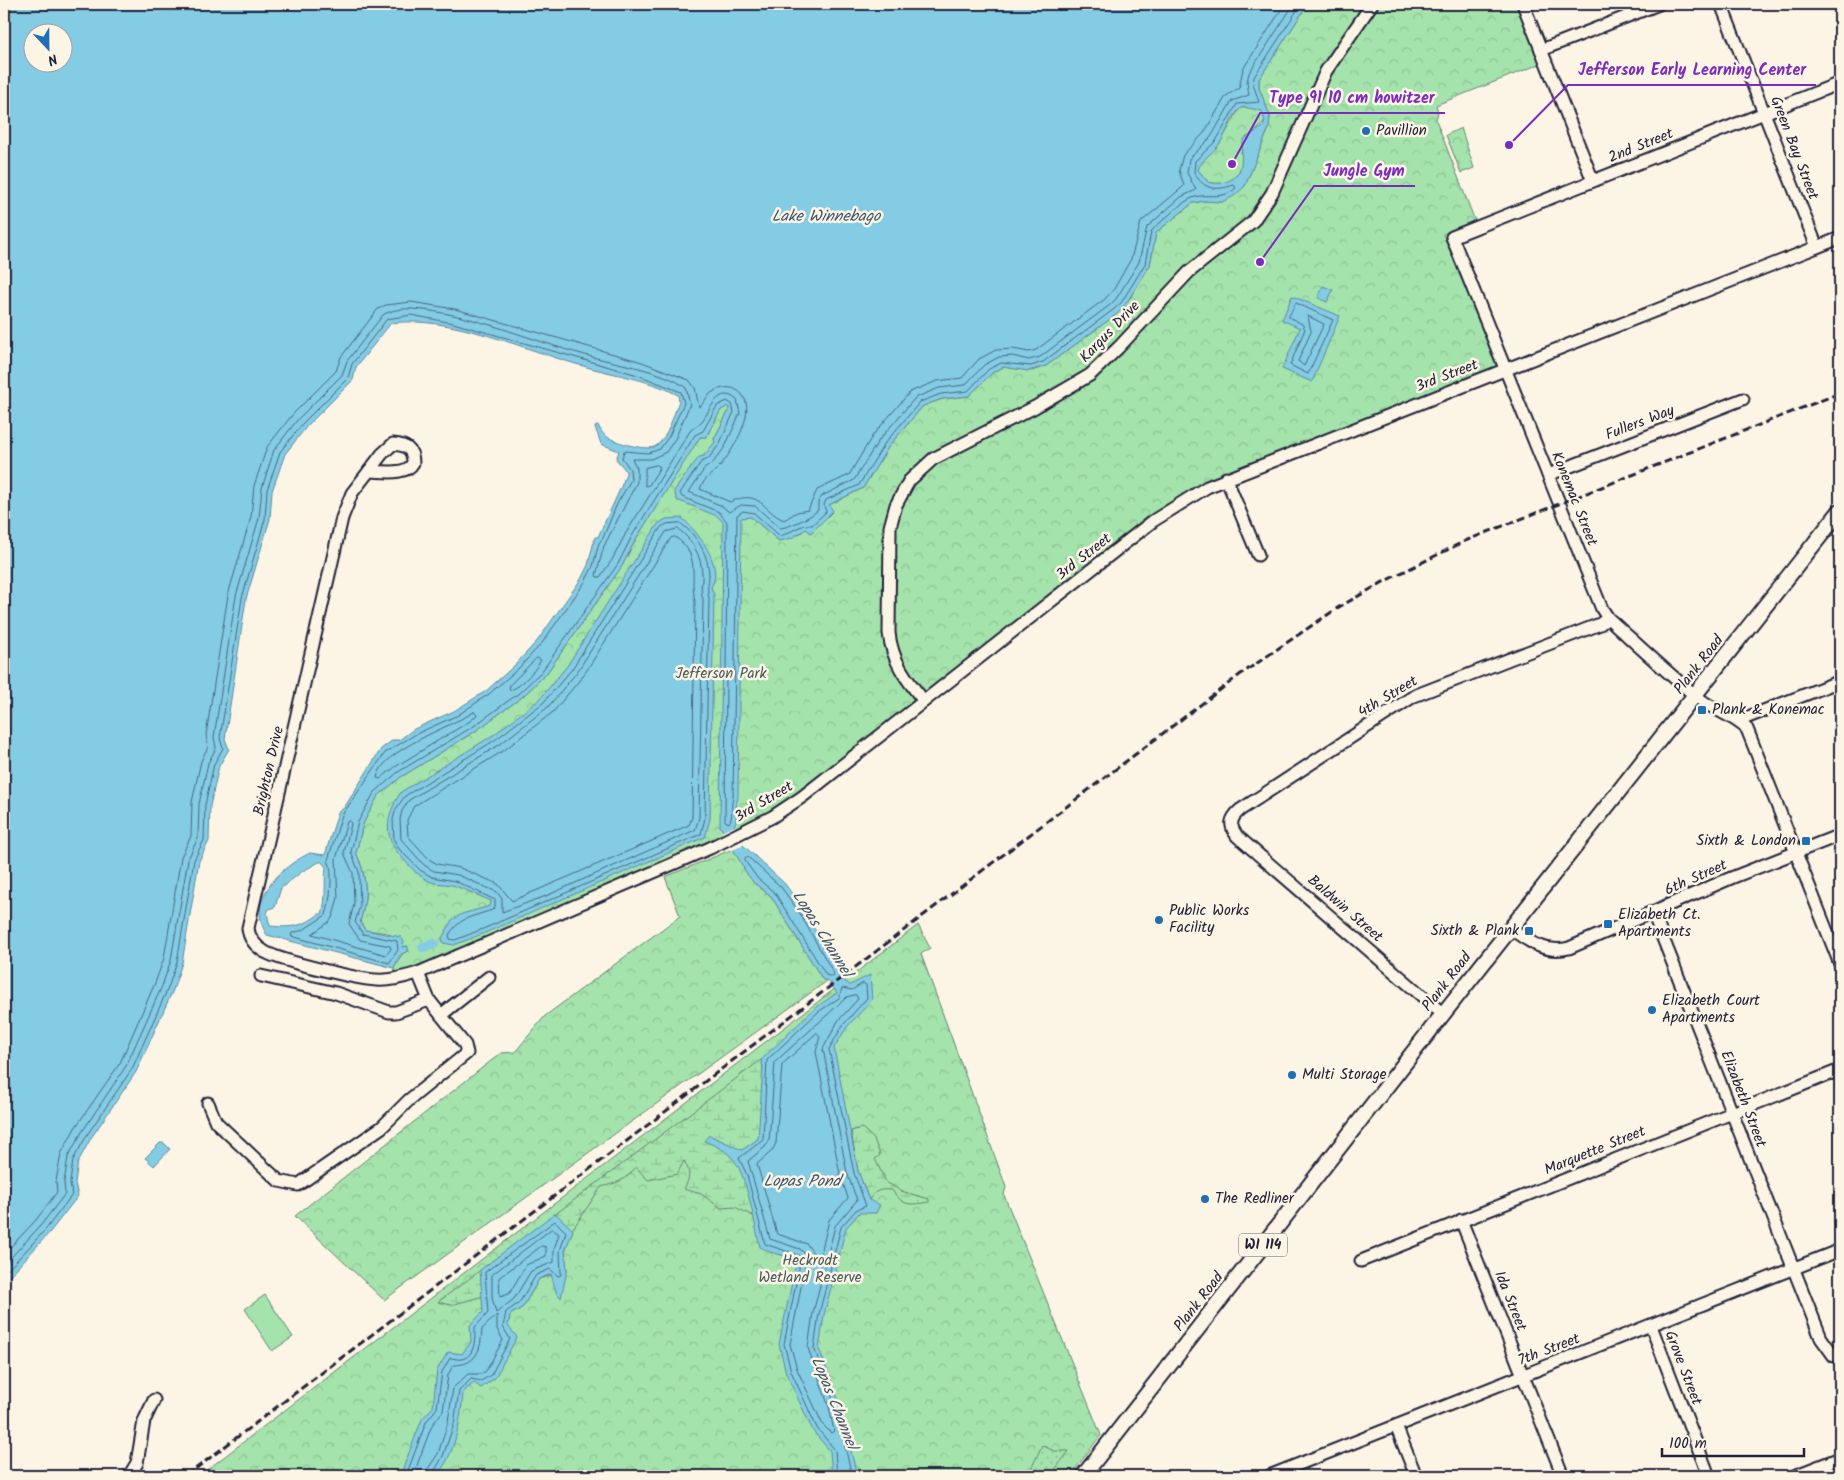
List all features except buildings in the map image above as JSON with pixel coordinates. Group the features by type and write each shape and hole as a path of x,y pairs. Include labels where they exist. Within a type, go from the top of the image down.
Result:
{"main road":[{"name":"Plank Road","path":"1087,1475 1510,928 1696,696 1840,511"}],"street":[{"name":"Kargus Drive","path":"924,701 901,673 891,649 889,633 890,527 896,505 909,481 933,459 1035,407 1090,375 1119,348 1189,272 1253,221 1269,198 1326,71 1372,4"},
{"path":"1523,4 1593,181"},
{"path":"1541,50 1659,4"},
{"name":"Green Bay Street","path":"1721,4 1817,247"},
{"name":"2nd Street","path":"1452,236 1840,84"},
{"name":"Konemac Street","path":"1452,236 1602,609 1608,618 1696,696 1738,721"},
{"name":"3rd Street","path":"391,980 418,973 725,841 772,817 802,797 1153,521 1192,495 1226,478 1840,238"},
{"name":"Fullers Way","path":"1548,475 1743,398"},
{"name":"Brighton Drive","path":"369,471 352,493 342,518 248,928 252,941 270,954 355,977 391,980"},
{"path":"1226,478 1258,554"},
{"name":"4th Street","path":"1231,823 1234,816 1240,810 1414,696 1600,624 1608,618"},
{"path":"1840,681 1738,721 1749,734 1840,961"},
{"name":"Baldwin Street","path":"1231,823 1237,836 1443,1014"},
{"name":"6th Street","path":"1510,928 1535,945 1551,951 1561,950 1840,835"},
{"name":"Elizabeth Street","path":"1653,913 1821,1338 1834,1356"},
{"path":"208,1103 216,1122 279,1181 298,1185 382,1127 408,1100 467,1053 466,1045 429,1000 418,973"},
{"path":"261,976 336,993 388,1012 396,1012 429,1000"},
{"path":"441,1015 489,977"},
{"name":"Marquette Street","path":"1362,1261 1840,1070"},
{"name":"Ida Street","path":"1461,1220 1563,1476"},
{"name":"7th Street","path":"1269,1476 1840,1250"},
{"name":"Grove Street","path":"1651,1326 1709,1476"},
{"path":"129,1476 137,1463 144,1421 154,1400"},
{"path":"1396,1426 1416,1476"},
{"path":"1794,1476 1840,1458"}],"green space":[{"name":"Jefferson Park","path":"1308,4 1517,4 1540,64 1436,105 1438,112 1436,120 1475,221 1443,234 1499,369 1207,484 802,793 739,834 415,970 396,975 394,968 407,946 402,947 388,933 365,930 360,921 363,912 365,887 360,861 356,853 363,824 378,795 401,777 477,730 522,697 546,674 622,566 636,539 695,444 700,437 706,437 721,410 728,406 729,410 714,439 746,516 751,517 779,541 801,533 829,505 863,488 889,446 923,406 942,399 969,396 992,373 1003,367 1032,371 1046,366 1117,314 1130,298 1150,265 1156,233 1159,230 1193,203 1204,201 1222,202 1245,186 1269,128 1270,116 1259,88 1259,79"},
{"path":"1252,107 1262,111 1266,119 1244,141 1241,149 1242,160 1239,172 1235,177 1226,182 1208,182 1198,170 1199,164 1220,143 1240,108"},
{"path":"1461,128 1474,168 1461,173 1446,135"},
{"path":"733,849 754,883 771,896 823,980 827,981 384,1300 295,1216 501,1053 515,1052 545,1016 680,916 665,877"},
{"name":"Heckrodt Wetland Reserve","path":"918,925 930,948 921,954 1006,1187 1004,1195 1101,1435 1070,1476 199,1476"},
{"path":"761,1060 763,1067 762,1100 753,1216 735,1207 721,1208 701,1194 684,1189 689,1175 684,1161 677,1174 648,1180 636,1167 620,1181 601,1187 572,1230 565,1251 567,1271 539,1279 523,1307 510,1315 509,1323 487,1295 451,1305 438,1302"},
{"path":"862,1128 874,1139 880,1155 875,1159 886,1182 901,1191 929,1199 929,1202 908,1204 896,1196 892,1190 876,1192 869,1200 858,1171 851,1131"},
{"path":"265,1295 293,1337 272,1351 245,1309"},
{"path":"1042,1445 1054,1451 1069,1451 1050,1476 1028,1476"}],"water":[{"name":"Lake Winnebago","path":"4,4 1308,4 1259,79 1259,88 1270,116 1269,128 1245,186 1234,196 1222,202 1204,201 1193,203 1156,233 1150,265 1124,307 1117,314 1046,366 1028,371 1003,367 992,373 969,396 942,399 923,406 889,446 863,488 829,505 833,511 811,533 806,529 792,538 779,541 751,517 741,518 738,798 734,826 743,845 785,884 803,909 844,981 850,985 870,975 872,1000 847,1027 834,1048 858,1171 869,1200 880,1205 876,1213 859,1213 846,1228 824,1315 819,1349 840,1404 857,1476 832,1476 830,1451 813,1431 786,1373 779,1344 797,1259 770,1252 760,1247 747,1189 739,1167 728,1154 704,1141 709,1135 742,1150 758,1139 763,1067 761,1060 815,1008 837,993 828,981 823,980 771,896 754,883 747,874 720,826 723,522 717,516 677,500 674,491 699,457 704,456 715,442 714,439 729,410 728,406 721,410 706,437 700,437 636,539 622,566 546,674 522,697 477,730 401,777 378,796 363,824 356,853 360,861 365,887 363,912 360,921 365,930 401,937 404,942 402,947 408,946 408,951 400,955 394,968 267,935 261,922 260,910 269,886 277,876 299,859 310,853 325,855 338,812 344,808 381,749 393,740 399,740 414,729 454,711 486,691 515,665 538,640 581,579 588,565 595,537 598,537 625,476 626,472 616,459 619,451 601,444 595,427 598,425 606,436 617,441 632,446 652,448 664,437 679,401 678,395 655,385 583,366 463,329 414,322 391,323 356,367 353,380 307,426 285,454 272,491 270,519 246,599 225,739 229,749 219,766 210,806 209,841 199,861 182,963 173,990 136,1072 91,1138 78,1162 75,1183 78,1196 50,1232 4,1282","holes":["1244,107 1262,111 1265,122 1263,127 1244,139 1240,168 1234,178 1220,183 1208,182 1198,170 1205,159 1220,143 1233,117","322,862 326,867 322,914 296,926 270,926 267,913 269,909 275,907 281,888 303,871"]},
{"path":"1323,286 1333,290 1327,302 1318,298"},
{"path":"1292,296 1340,316 1312,382 1282,369 1300,328 1282,320"},
{"path":"682,518 701,540 712,559 714,569 714,579 711,587 714,595 710,819 705,837 485,933 454,945 443,943 442,938 452,920 462,914 490,906 491,901 455,886 429,881 410,867 393,845 388,828 391,811 395,802 401,792 492,736 539,700 567,666 658,524 666,519"},
{"path":"160,1143 164,1143 170,1149 154,1166 145,1158"},
{"path":"555,1213 573,1230 565,1251 567,1271 561,1298 556,1292 551,1274 539,1279 523,1307 510,1315 508,1326 517,1337 495,1378 481,1388 474,1383 463,1392 456,1438 447,1461 441,1470 434,1476 400,1476 422,1419 433,1407 437,1370 448,1352 462,1354 471,1342 470,1325 483,1312 480,1270"}],"pier":[{"path":"735,826 744,844 731,851 721,832"}],"waterway":[{"path":"423,947 434,944"}],"railway":[{"path":"186,1476 1241,674 1339,607 1385,581 1465,541 1840,393"}],"place":[{"name":"Pavillion","path":"1366,131"},
{"name":"Jefferson Early Learning Center","path":"1509,145"},
{"name":"Type 91 10 cm howitzer","path":"1232,164"},
{"name":"Jungle Gym","path":"1260,262"},
{"name":"Plank & Konemac","path":"1702,710"},
{"name":"Sixth & London","path":"1806,841"},
{"name":"Public Works Facility","path":"1159,920"},
{"name":"Elizabeth Ct. Apartments","path":"1608,924"},
{"name":"Sixth & Plank","path":"1529,931"},
{"name":"Elizabeth Court Apartments","path":"1652,1010"},
{"name":"Multi Storage","path":"1292,1075"},
{"name":"The Redliner","path":"1205,1199"}],"water label":[{"name":"Lopas Channel","path":"822,934"},
{"name":"Lopas Pond","path":"802,1181"},
{"name":"Lopas Channel","path":"834,1403"}]}
